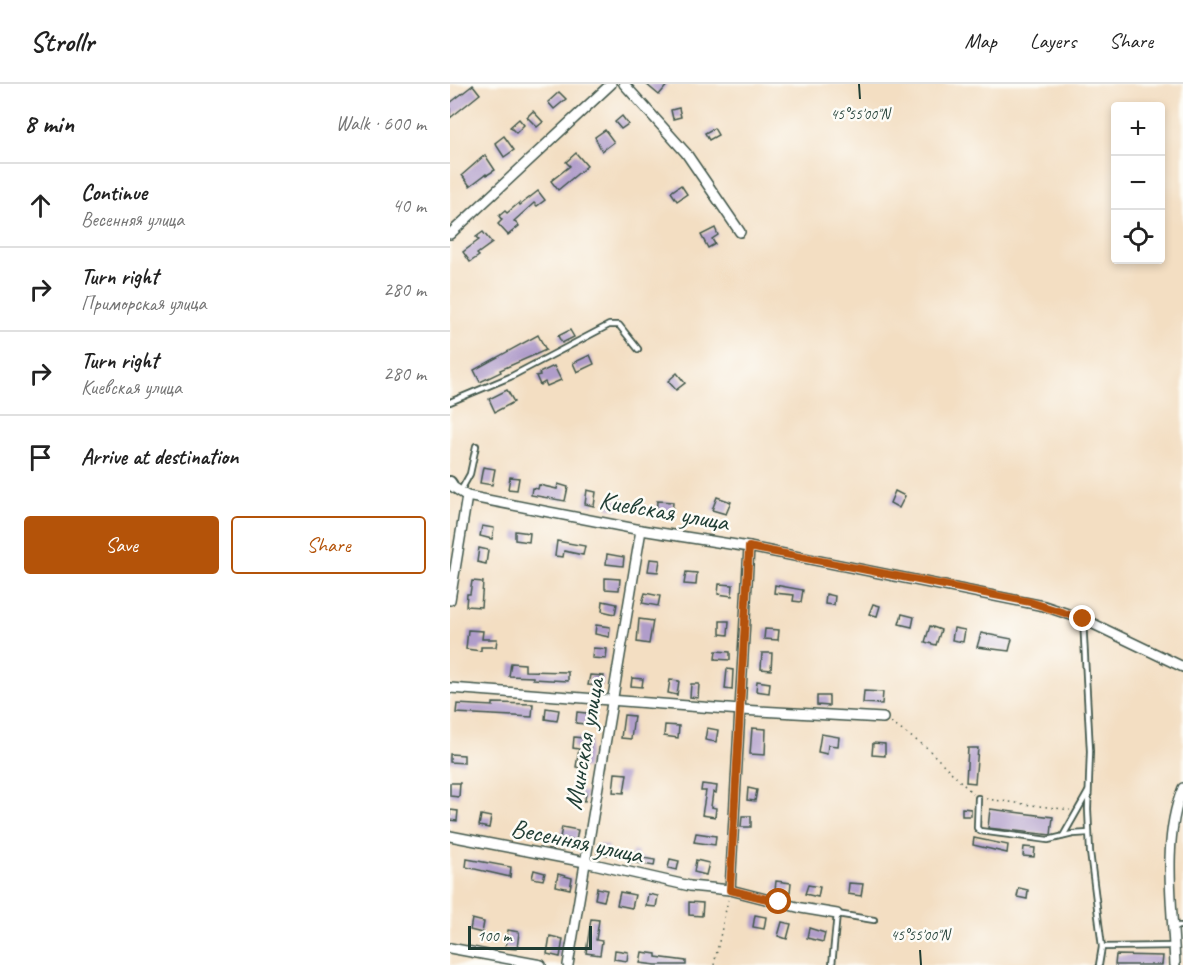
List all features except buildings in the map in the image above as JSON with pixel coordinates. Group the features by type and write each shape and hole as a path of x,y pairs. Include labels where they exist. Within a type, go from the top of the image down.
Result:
{"street":[{"path":"450,234 611,84"},
{"path":"624,84 686,153 740,232"},
{"path":"450,600 456,488"},
{"name":"Киевская улица","path":"456,488 641,530 749,547 1030,602 1083,619 1183,667"},
{"name":"Минская улица","path":"567,965 641,530"},
{"path":"730,890 749,547"},
{"path":"450,688 741,710 883,718"},
{"path":"1175,965 1174,946 1178,926 1169,848 1174,814 1183,788"},
{"name":"Весенняя улица","path":"450,836 585,862 690,886 730,890 801,908 837,914"},
{"path":"450,948 542,965"}],"lane":[{"path":"450,402 510,377 609,325 619,325 638,349"},
{"path":"456,488 470,474 476,446"},
{"path":"1083,619 1090,751 1089,833 1102,947 1099,965"},
{"path":"1062,837 1088,792"},
{"path":"978,798 976,824 980,831 1048,840 1089,833"},
{"path":"832,965 837,914 874,920"},
{"path":"1102,947 1174,946"}],"path":[{"path":"883,718 926,747 970,793 978,798 1077,811"},
{"path":"714,965 730,890"}],"route":[{"path":"779,902 730,890 749,547 1030,602 1083,619"}]}
